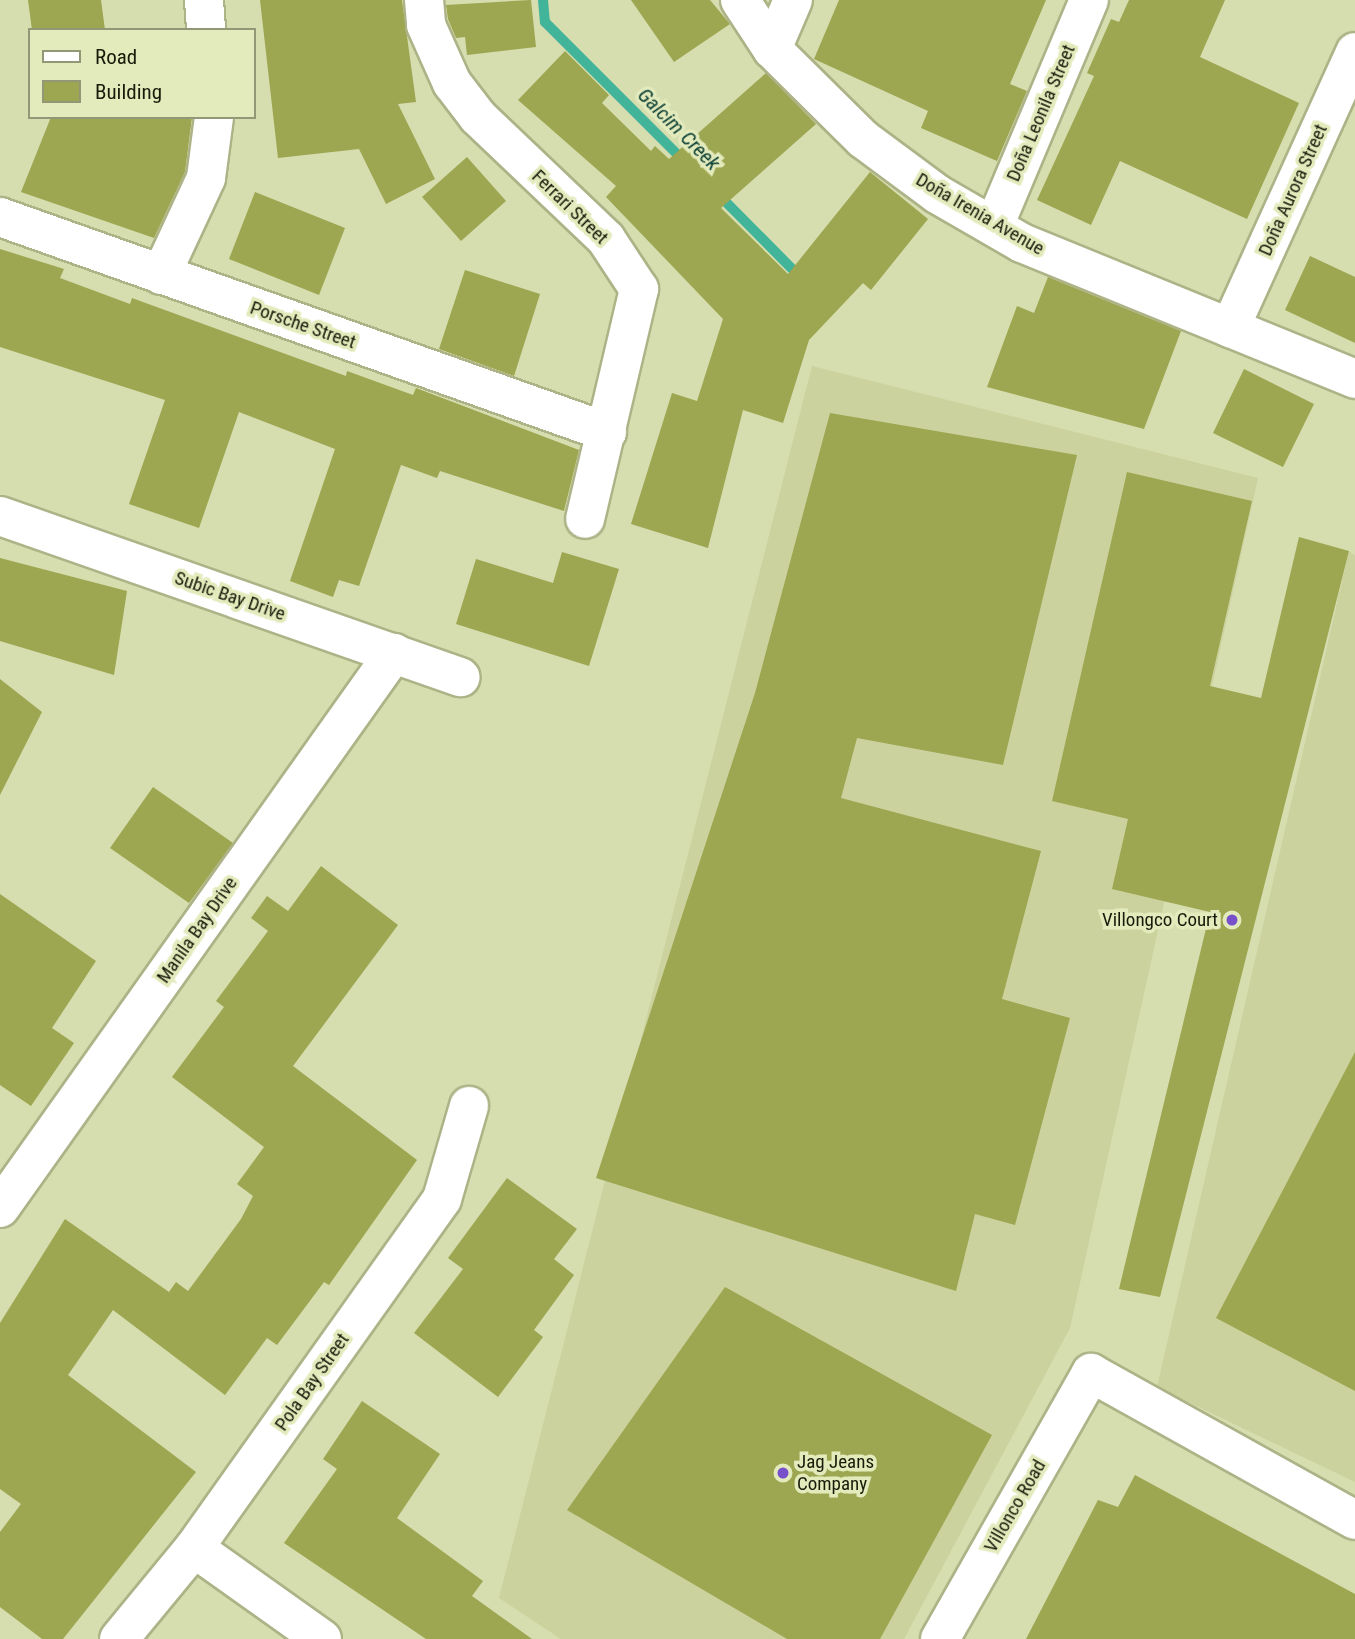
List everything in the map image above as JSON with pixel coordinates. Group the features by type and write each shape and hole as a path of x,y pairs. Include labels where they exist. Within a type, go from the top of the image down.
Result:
{"street":[{"path":"204,0 206,28"},
{"name":"Ferrari Street","path":"424,0 426,25 471,109 606,239 639,289 585,519"},
{"name":"Doña Irenia Avenue","path":"740,0 772,49 863,139 937,194 994,226 1355,379"},
{"path":"772,49 793,0"},
{"name":"Doña Leonila Street","path":"994,226 1089,0"},
{"name":"Doña Aurora Street","path":"1230,328 1355,52"},
{"path":"162,275 206,178 214,119"},
{"name":"Porsche Street","path":"0,217 607,432"},
{"name":"Subic Bay Drive","path":"0,516 461,677"},
{"name":"Manila Bay Drive","path":"0,1208 394,653"},
{"name":"Pola Bay Street","path":"119,1639 194,1548 442,1199 469,1107"},
{"name":"Villonco Road","path":"940,1639 1091,1373 1355,1520"},
{"path":"194,1548 322,1639"}],"shaded area":[{"path":"812,366 1258,478 1070,1328 904,1639 561,1639 499,1598"},
{"path":"1349,551 1355,556 1355,1482 1157,1387"}],"building":[{"path":"28,0 101,0 105,28 32,28"},
{"path":"260,0 402,0 416,102 398,104 435,179 386,204 359,149 278,158"},
{"path":"531,0 536,47 467,55 465,37 456,38 448,19 446,5"},
{"path":"631,0 710,0 730,24 674,62"},
{"path":"839,0 1046,0 1010,84 1027,91 997,161 921,128 928,111 814,59"},
{"path":"1129,0 1225,0 1200,57 1299,103 1247,219 1120,161 1091,225 1037,200 1094,76 1087,73 1111,19 1119,22"},
{"path":"565,51 609,95 602,103 651,151 655,146 669,159 766,73 816,124 721,208 788,274 870,172 928,219 871,290 863,283 809,340 783,423 743,410 708,548 631,524 672,393 697,401 723,319 606,197 616,186 518,100"},
{"path":"50,119 192,119 185,172 154,238 21,192"},
{"path":"467,157 506,201 461,241 422,197"},
{"path":"255,192 345,228 319,295 229,259"},
{"path":"0,249 64,269 60,278 130,304 132,298 346,376 347,371 413,395 416,388 579,450 564,511 440,471 437,478 401,465 359,586 339,580 333,597 290,581 335,449 239,412 199,528 129,504 165,400 0,347"},
{"path":"1310,256 1355,277 1355,343 1285,310"},
{"path":"465,270 540,294 514,376 439,349"},
{"path":"1048,277 1181,331 1144,429 987,387 1017,306 1034,313"},
{"path":"1244,369 1314,404 1283,467 1213,433"},
{"path":"830,413 1077,455 1003,765 857,738 841,798 1041,851 1002,999 1070,1018 1015,1225 975,1214 956,1291 596,1178 755,693"},
{"path":"1127,472 1252,501 1210,686 1261,698 1299,537 1349,551 1160,1297 1119,1289 1210,912 1112,889 1128,819 1052,801"},
{"path":"562,552 619,569 589,666 456,624 476,559 553,583"},
{"path":"0,558 127,591 114,675 0,641"},
{"path":"0,679 42,712 0,795"},
{"path":"153,787 233,843 189,903 110,848"},
{"path":"321,866 398,925 293,1066 417,1160 329,1285 324,1282 277,1345 267,1338 225,1395 113,1310 68,1375 196,1472 63,1639 42,1639 0,1607 0,1532 21,1504 0,1489 0,1323 65,1219 169,1292 176,1282 188,1291 241,1219 253,1196 237,1184 264,1147 172,1077 224,1007 216,1001 268,931 251,918 267,896 288,911"},
{"path":"0,894 96,961 52,1028 74,1043 31,1106 0,1085"},
{"path":"1355,1052 1355,1391 1216,1318"},
{"path":"507,1178 577,1229 554,1259 574,1275 534,1330 543,1337 498,1397 414,1333 463,1269 448,1258"},
{"name":"Jag Jeans Company","path":"725,1287 992,1435 880,1639 787,1639 567,1510"},
{"path":"362,1401 440,1454 397,1518 483,1581 472,1596 532,1639 426,1639 284,1543 337,1469 323,1459"},
{"path":"1135,1475 1355,1594 1355,1639 1026,1639 1098,1500 1118,1507"}],"waterway":[{"name":"Galcim Creek","path":"543,0 545,22 686,163"},
{"name":"Galcim Creek","path":"718,194 800,277"}],"place":[{"name":"Villongco Court","path":"1232,920"},
{"name":"Jag Jeans Company","path":"783,1473"}]}
